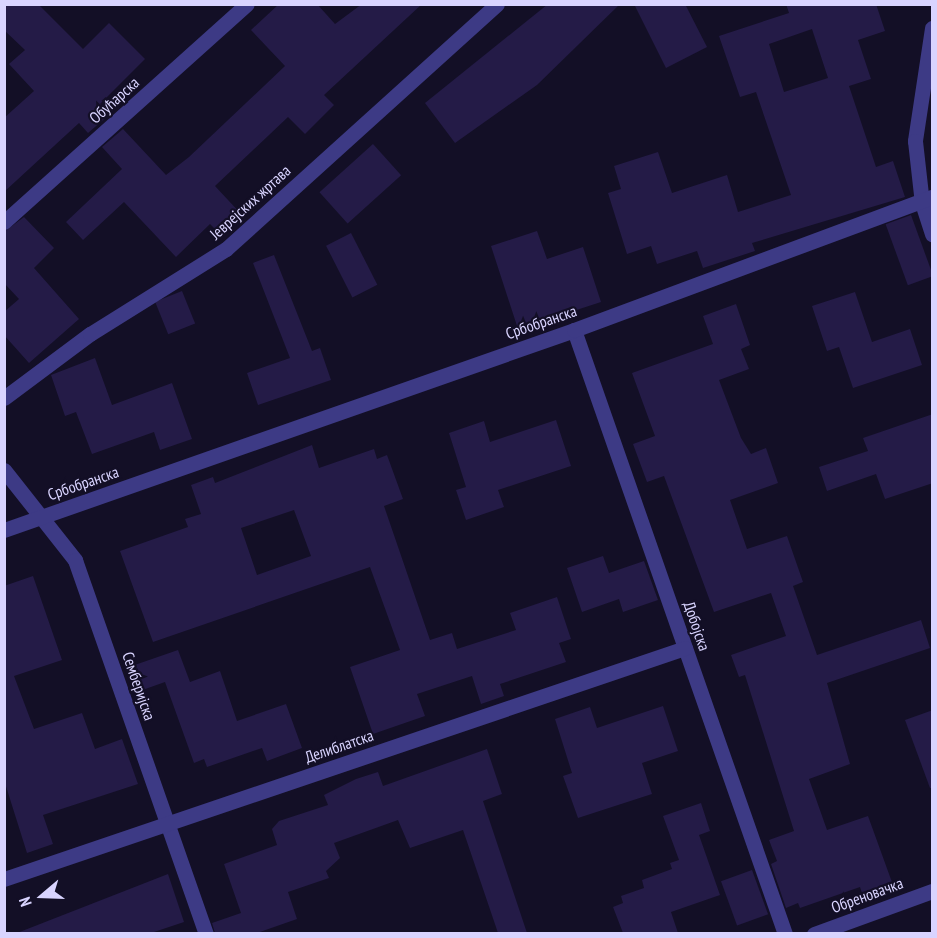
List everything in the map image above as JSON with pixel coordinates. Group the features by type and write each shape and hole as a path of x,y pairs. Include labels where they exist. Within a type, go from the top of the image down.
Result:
{"street":[{"name":"Обућарска","path":"4,222 247,4"},
{"name":"Јеврејских жртава","path":"4,398 90,334 226,249 497,4"},
{"path":"933,28 915,126 933,234"},
{"name":"Србобранска","path":"4,530 574,330 927,200"},
{"name":"Добојска","path":"574,330 785,933"},
{"name":"Семберијска","path":"4,470 45,516 75,560 206,933"},
{"name":"Делиблатска","path":"4,879 685,648"},
{"name":"Обреновачка","path":"814,933 933,891"}],"building":[{"path":"4,4 38,4 83,49 109,23 145,59 100,104 110,114 88,133 79,123 4,192 4,118 34,91 9,64 25,50 4,30"},
{"path":"279,4 317,4 335,24 362,4 422,4 324,95 334,105 305,134 288,117 215,186 242,215 221,235 210,224 176,257 124,202 83,240 66,222 122,169 102,147 123,129 166,175 189,157 285,66 251,30"},
{"path":"548,4 620,4 537,85 455,143 425,103"},
{"path":"634,4 685,4 707,47 666,68"},
{"path":"786,4 876,4 885,31 858,40 871,79 849,86 876,167 893,161 905,197 752,243 755,251 703,268 697,251 657,264 651,246 627,254 608,193 621,189 614,166 658,152 672,193 727,175 738,212 791,195 756,92 740,97 719,36 789,13","holes":["812,29 828,78 784,92 769,44"]},
{"path":"373,144 401,175 348,223 319,192"},
{"path":"911,215 932,277 908,285 886,224"},
{"path":"24,217 54,248 34,268 79,319 29,363 4,335 4,312 19,299 4,283 4,232"},
{"path":"537,231 547,259 583,247 601,302 518,329 491,246"},
{"path":"351,233 377,285 352,297 326,246"},
{"path":"274,255 312,351 320,348 331,380 258,405 247,373 290,358 253,263"},
{"path":"182,291 195,323 168,334 155,302"},
{"path":"855,292 872,342 910,329 922,365 853,388 839,347 827,351 812,306"},
{"path":"736,304 750,345 741,349 749,369 719,380 741,438 751,454 766,448 778,483 730,500 747,549 787,536 803,582 793,586 817,655 921,620 930,648 827,683 850,764 809,779 827,830 868,816 893,885 863,896 860,887 800,908 798,903 786,908 771,864 777,861 769,840 794,831 745,675 739,677 731,655 786,636 771,593 714,612 664,476 647,482 633,444 655,436 632,373 713,344 703,316"},
{"path":"95,358 112,405 172,383 192,439 160,450 154,432 92,454 76,412 65,416 51,375"},
{"path":"933,414 933,483 885,499 876,474 827,491 819,467 868,451 863,438"},
{"path":"556,420 571,466 498,490 504,507 466,520 456,490 466,487 449,433 484,421 490,442"},
{"path":"312,445 319,468 374,449 377,459 387,455 403,499 384,506 430,640 452,633 457,649 516,630 510,613 557,597 571,639 559,643 566,662 500,684 504,696 481,704 472,676 417,694 425,716 373,734 350,667 400,650 370,567 153,642 120,551 188,527 185,519 201,514 191,485 213,477 215,483","holes":["294,510 311,556 257,575 241,528"]},
{"path":"603,556 609,573 644,561 658,600 623,612 619,599 582,612 567,568"},
{"path":"33,576 62,660 14,676 34,729 82,713 95,749 122,739 138,784 43,815 53,844 27,853 4,780 4,586"},
{"path":"178,650 190,682 220,671 237,721 286,704 302,748 267,761 262,748 207,767 204,759 194,763 165,682 134,693 126,668"},
{"path":"663,706 678,751 642,763 652,794 578,818 563,776 572,773 555,719 590,707 597,728"},
{"path":"933,710 933,788 930,788 905,720"},
{"path":"487,749 502,794 483,801 527,933 498,933 463,830 410,848 398,820 334,843 340,858 326,871 329,878 288,892 297,919 257,933 215,933 212,923 241,913 224,864 277,845 272,829 279,821 328,805 324,795 356,779 378,772 383,786"},
{"path":"701,803 710,831 699,835 720,895 671,912 678,933 623,933 613,907 623,903 621,896 644,888 642,880 672,869 670,863 679,860 663,816"},
{"path":"752,870 768,914 737,925 721,881"},
{"path":"168,874 184,922 151,933 17,933"}]}
